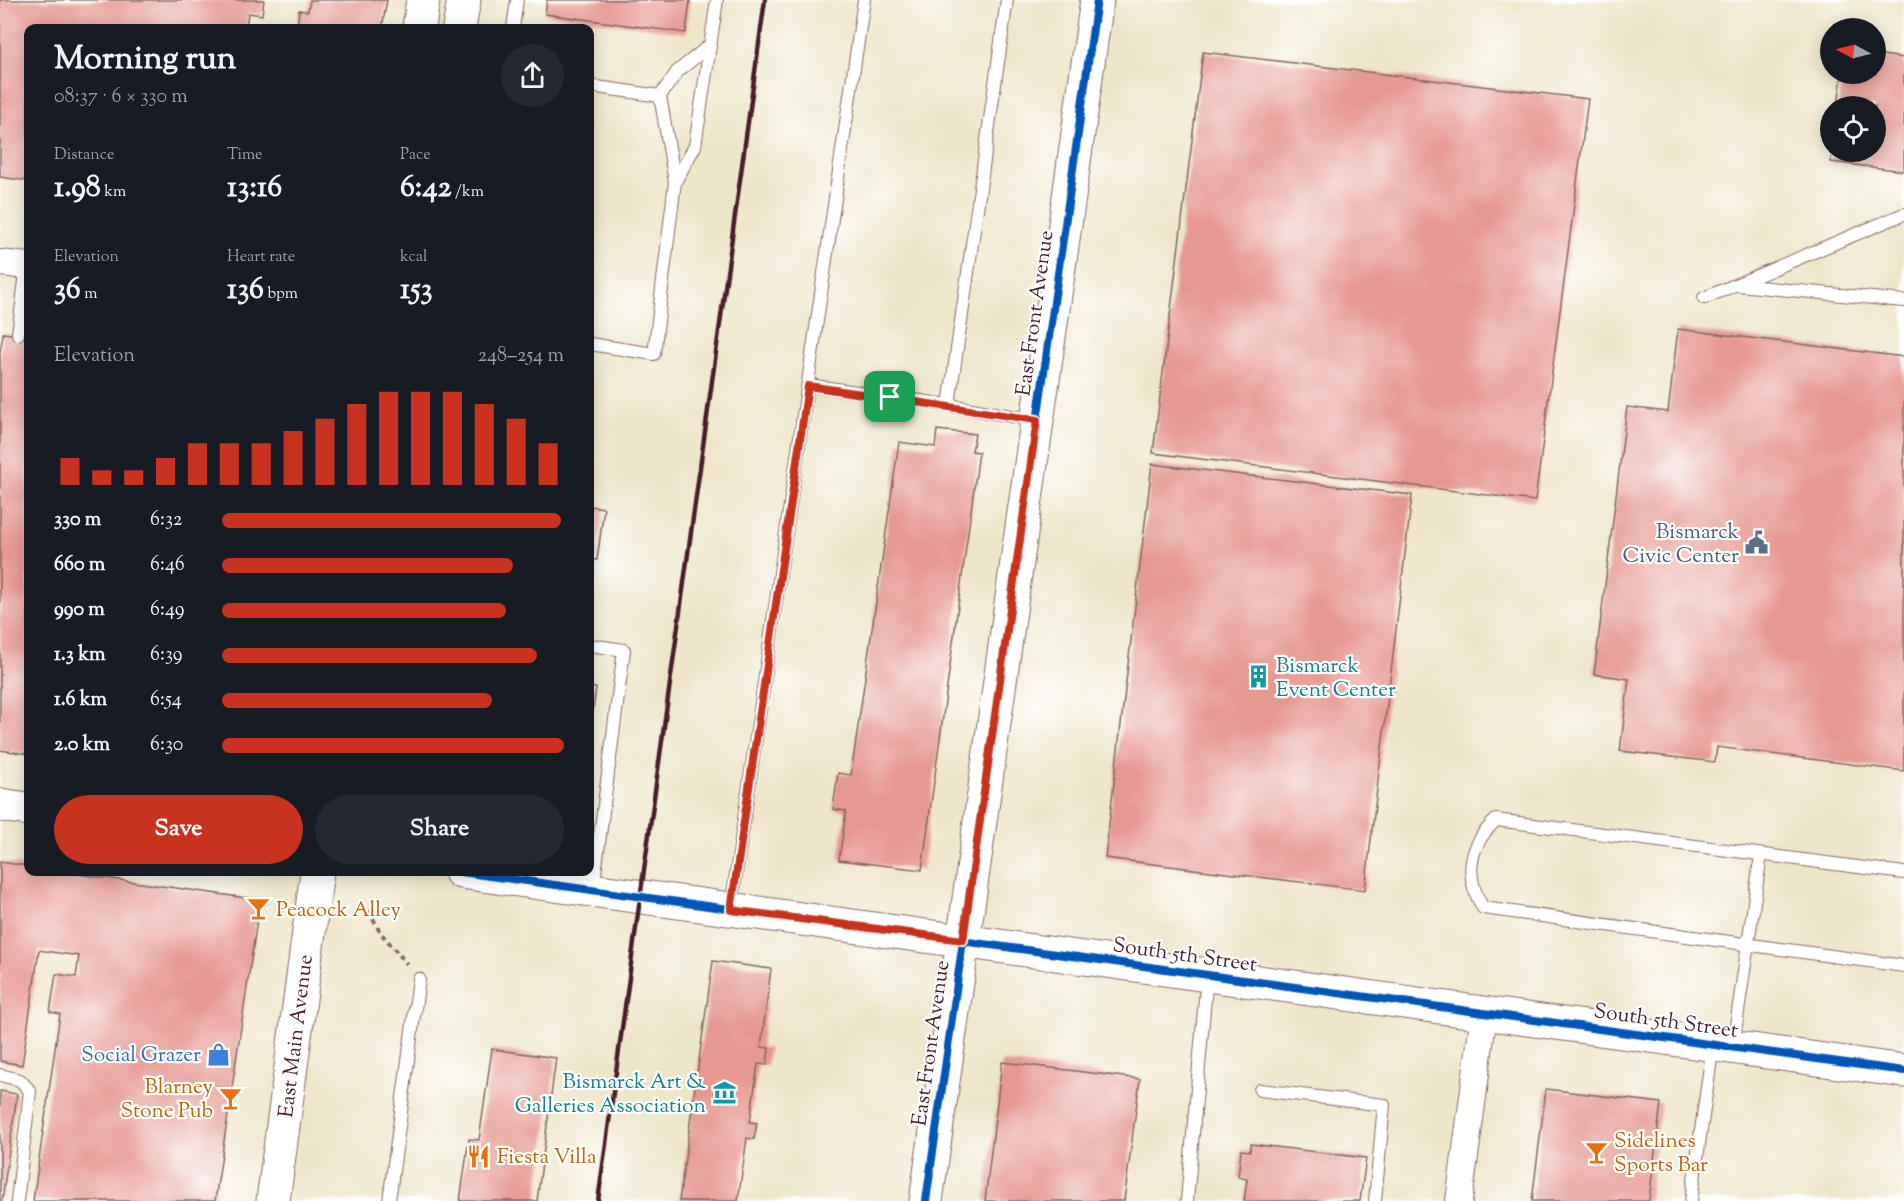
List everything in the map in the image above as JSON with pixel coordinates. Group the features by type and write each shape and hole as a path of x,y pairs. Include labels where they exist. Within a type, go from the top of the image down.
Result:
{"street":[{"path":"420,24 423,0"},
{"path":"460,24 464,0"},
{"name":"East Front Avenue","path":"926,1201 1096,0"},
{"path":"0,263 24,266"},
{"path":"0,805 24,808"},
{"name":"East Main Avenue","path":"273,1201 316,876"},
{"name":"South 5th Street","path":"489,876 1904,1071"},
{"path":"1459,1201 1484,1014"}],"lane":[{"path":"514,24 517,0"},
{"path":"675,182 696,146 717,0"},
{"path":"731,910 864,0"},
{"path":"949,405 1007,0"},
{"path":"594,345 654,354 675,182 660,96 677,72 710,45"},
{"path":"594,87 660,96"},
{"path":"1704,298 1904,214"},
{"path":"1736,285 1904,301"},
{"path":"18,334 24,293"},
{"path":"808,386 949,405 1037,420"},
{"path":"593,891 624,651 594,646"},
{"path":"1904,873 1496,820 1475,843 1471,881 1483,908 1904,966"},
{"path":"1691,1201 1723,1046 1747,946 1761,855"},
{"path":"1188,1201 1208,975"},
{"path":"389,1201 419,979"},
{"path":"0,1076 20,1080 30,1091 17,1201"},
{"path":"1260,1090 1384,1105 1375,1201"}],"path":[{"path":"369,911 380,932 419,979"}],"building":[{"path":"0,0 264,0 262,15 248,13 247,24 24,24 24,180 0,177"},
{"path":"310,0 387,0 383,24 297,24 299,10 308,11"},
{"path":"547,0 690,0 686,33 545,14"},
{"path":"1203,52 1588,99 1535,501 1153,453"},
{"path":"1886,56 1904,58 1904,171 1831,162 1886,162 1886,96 1839,96 1841,84 1886,84"},
{"name":"Bismarck Civic Center","path":"1678,329 1904,357 1904,771 1717,747 1715,762 1620,751 1629,679 1594,674 1627,407 1668,412"},
{"path":"3,333 24,336 24,753 0,750 0,353"},
{"path":"937,430 975,434 972,451 979,452 922,870 839,860 846,811 833,809 838,773 851,775 899,442 935,447"},
{"name":"Bismarck Event Center","path":"1152,464 1412,495 1365,890 1105,858"},
{"path":"594,507 604,508 597,560 594,560"},
{"path":"0,862 24,865 24,876 91,876 260,900 215,1201 33,1201 60,1014 50,1012 56,974 76,977 79,956 39,950 22,1065 0,1061"},
{"name":"Bismarck Art & Galleries Association","path":"713,961 771,969 761,1047 769,1048 767,1065 758,1064 750,1122 757,1123 754,1139 747,1138 738,1201 679,1201"},
{"path":"492,1049 556,1058 537,1201 460,1201 469,1139 479,1140"},
{"path":"1002,1062 1140,1079 1124,1201 985,1201"},
{"name":"Sidelines Sports Bar","path":"1546,1089 1661,1103 1649,1201 1532,1201"},
{"path":"0,1091 17,1094 2,1201 0,1201"},
{"path":"1251,1144 1366,1158 1360,1201 1244,1201 1247,1179 1238,1177 1241,1150 1250,1151"}],"railway":[{"path":"598,1201 765,0"}],"cycle path":[{"path":"926,1201 1097,0"},
{"path":"490,876 1904,1071"}],"place":[{"name":"Bismarck Civic Center","path":"1757,543"},
{"name":"Bismarck Event Center","path":"1258,677"},
{"name":"Peacock Alley","path":"258,909"},
{"name":"Social Grazer","path":"219,1054"},
{"name":"Bismarck Art & Galleries Association","path":"724,1093"},
{"name":"Blarney Stone Pub","path":"231,1098"},
{"name":"Sidelines Sports Bar","path":"1596,1152"},
{"name":"Fiesta Villa","path":"479,1156"}],"route":[{"path":"808,386 890,397 1037,420 963,940 731,910 808,386"}]}
